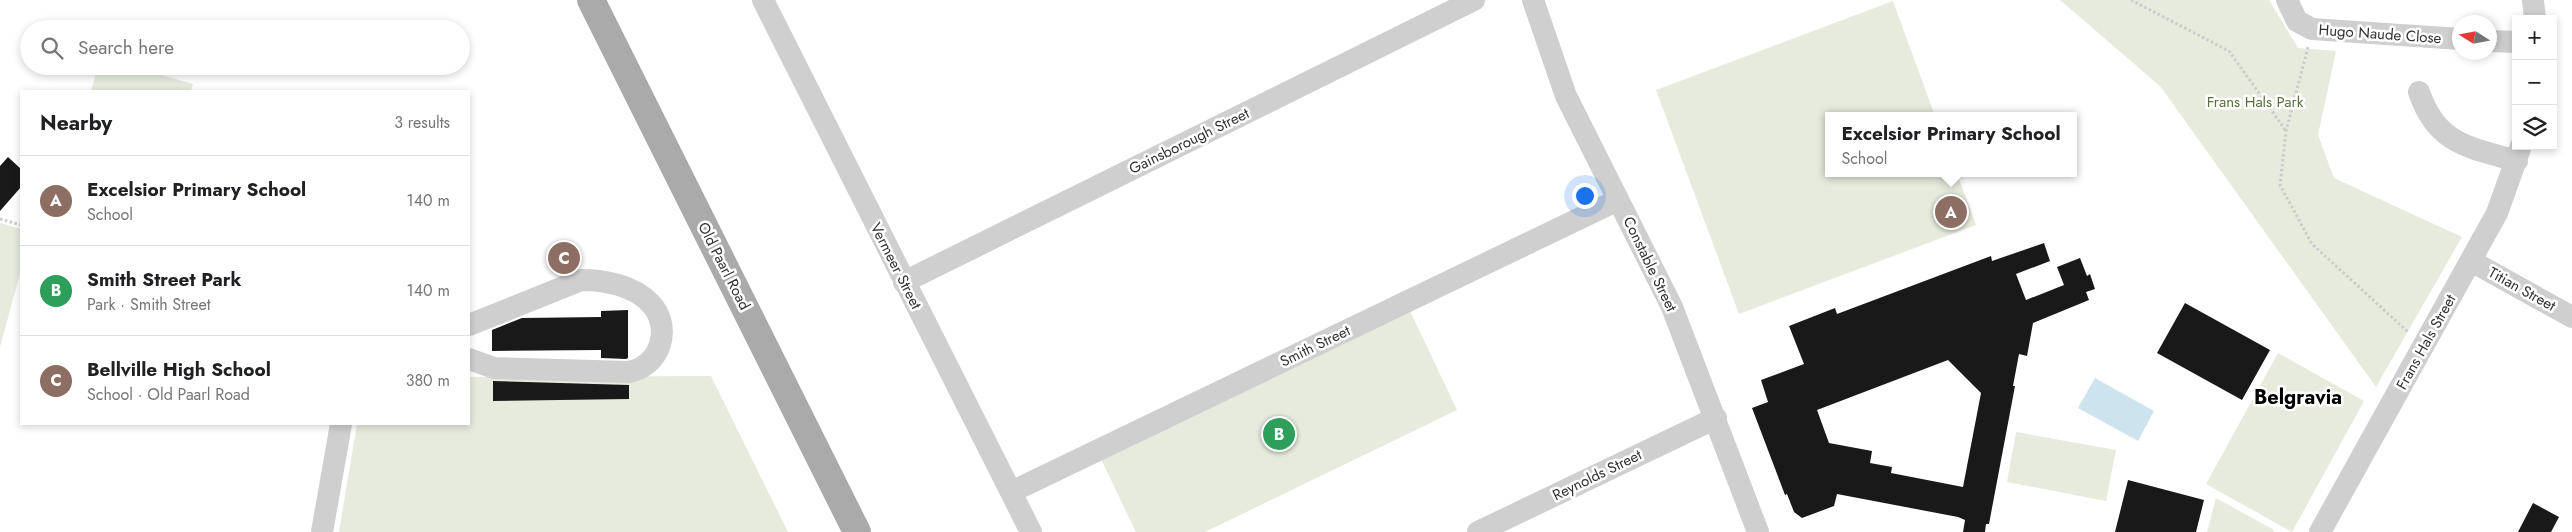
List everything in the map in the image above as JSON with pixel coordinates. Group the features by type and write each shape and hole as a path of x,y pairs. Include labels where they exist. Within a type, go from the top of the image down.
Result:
{"main road":[{"name":"Old Paarl Road","path":"591,0 857,532"}],"street":[{"name":"Gainsborough Street","path":"904,282 1474,0"},
{"name":"Constable Street","path":"1533,0 1566,96 1672,307 1758,532"},
{"name":"Hugo Naude Close","path":"2287,0 2297,21 2312,29 2452,38"},
{"path":"2533,0 2535,15"},
{"name":"Vermeer Street","path":"766,1 904,282 1031,532"},
{"path":"2497,41 2512,42"},
{"path":"2419,92 2425,110 2445,136 2470,147 2519,154"},
{"name":"Frans Hals Street","path":"2320,532 2497,213 2519,154"},
{"name":"Smith Street","path":"1011,492 1618,200"},
{"name":"Titian Street","path":"2471,261 2572,317"},
{"path":"470,325 581,280 593,280 617,285 646,299 659,317 661,333 659,348 652,361 637,371 494,368 470,359"},
{"name":"Reynolds Street","path":"1485,530 1716,418"},
{"path":"322,532 341,425"}],"path":[{"path":"2131,0 2230,51 2286,131"},
{"path":"2312,29 2286,131 2280,185 2312,244 2423,347"},
{"path":"0,219 20,225"}],"green space":[{"name":"Frans Hals Park","path":"2060,0 2269,0 2298,48 2336,51 2318,135 2334,178 2462,237 2376,387 2160,86"},
{"path":"1893,1 1934,112 1825,112 1825,177 1958,177 1976,225 1739,314 1656,90"},
{"path":"95,75 162,75 193,84 191,90 91,90"},
{"path":"0,223 20,229 20,274 0,347"},
{"path":"1409,309 1457,410 1205,532 1136,532 1101,459"},
{"path":"2278,353 2364,401 2292,532 2206,484"},
{"path":"711,376 788,532 339,532 357,425 470,425 470,377"},
{"path":"2016,432 2116,450 2106,501 2007,482"},
{"path":"2216,498 2274,530 2273,532 2207,532"}],"water":[{"path":"2095,378 2154,411 2138,441 2078,408"}],"building":[{"path":"8,157 20,168 20,188 0,211 0,166"},
{"path":"2044,243 2050,261 2016,274 2026,300 2064,285 2057,267 2080,258 2087,276 2090,274 2095,289 2086,292 2089,300 2033,323 2027,356 2019,354 2013,386 2015,386 1989,524 1986,524 1985,532 1963,532 1965,520 1958,517 1837,494 1834,506 1802,518 1794,512 1787,494 1785,495 1752,408 1768,402 1761,380 1804,364 1789,326 1835,308 1837,314 1991,256 1992,261","holes":["1948,360 1981,393 1963,487 1891,473 1892,467 1870,463 1872,451 1829,443 1817,410"]},
{"path":"2185,303 2270,350 2242,400 2157,353"},
{"path":"628,310 628,358 626,359 601,358 601,350 492,351 492,330 522,318 601,317 601,311"},
{"path":"493,381 629,385 629,399 493,401"},
{"path":"2128,480 2204,500 2196,532 2115,532"},
{"path":"2533,503 2559,517 2551,532 2518,532"}],"place":[{"name":"Excelsior Primary School","path":"1951,212"},
{"name":"Bellville High School","path":"564,258"},
{"name":"Smith Street Park","path":"1279,434"}],"district":[{"name":"Belgravia","path":"2298,397"}]}
